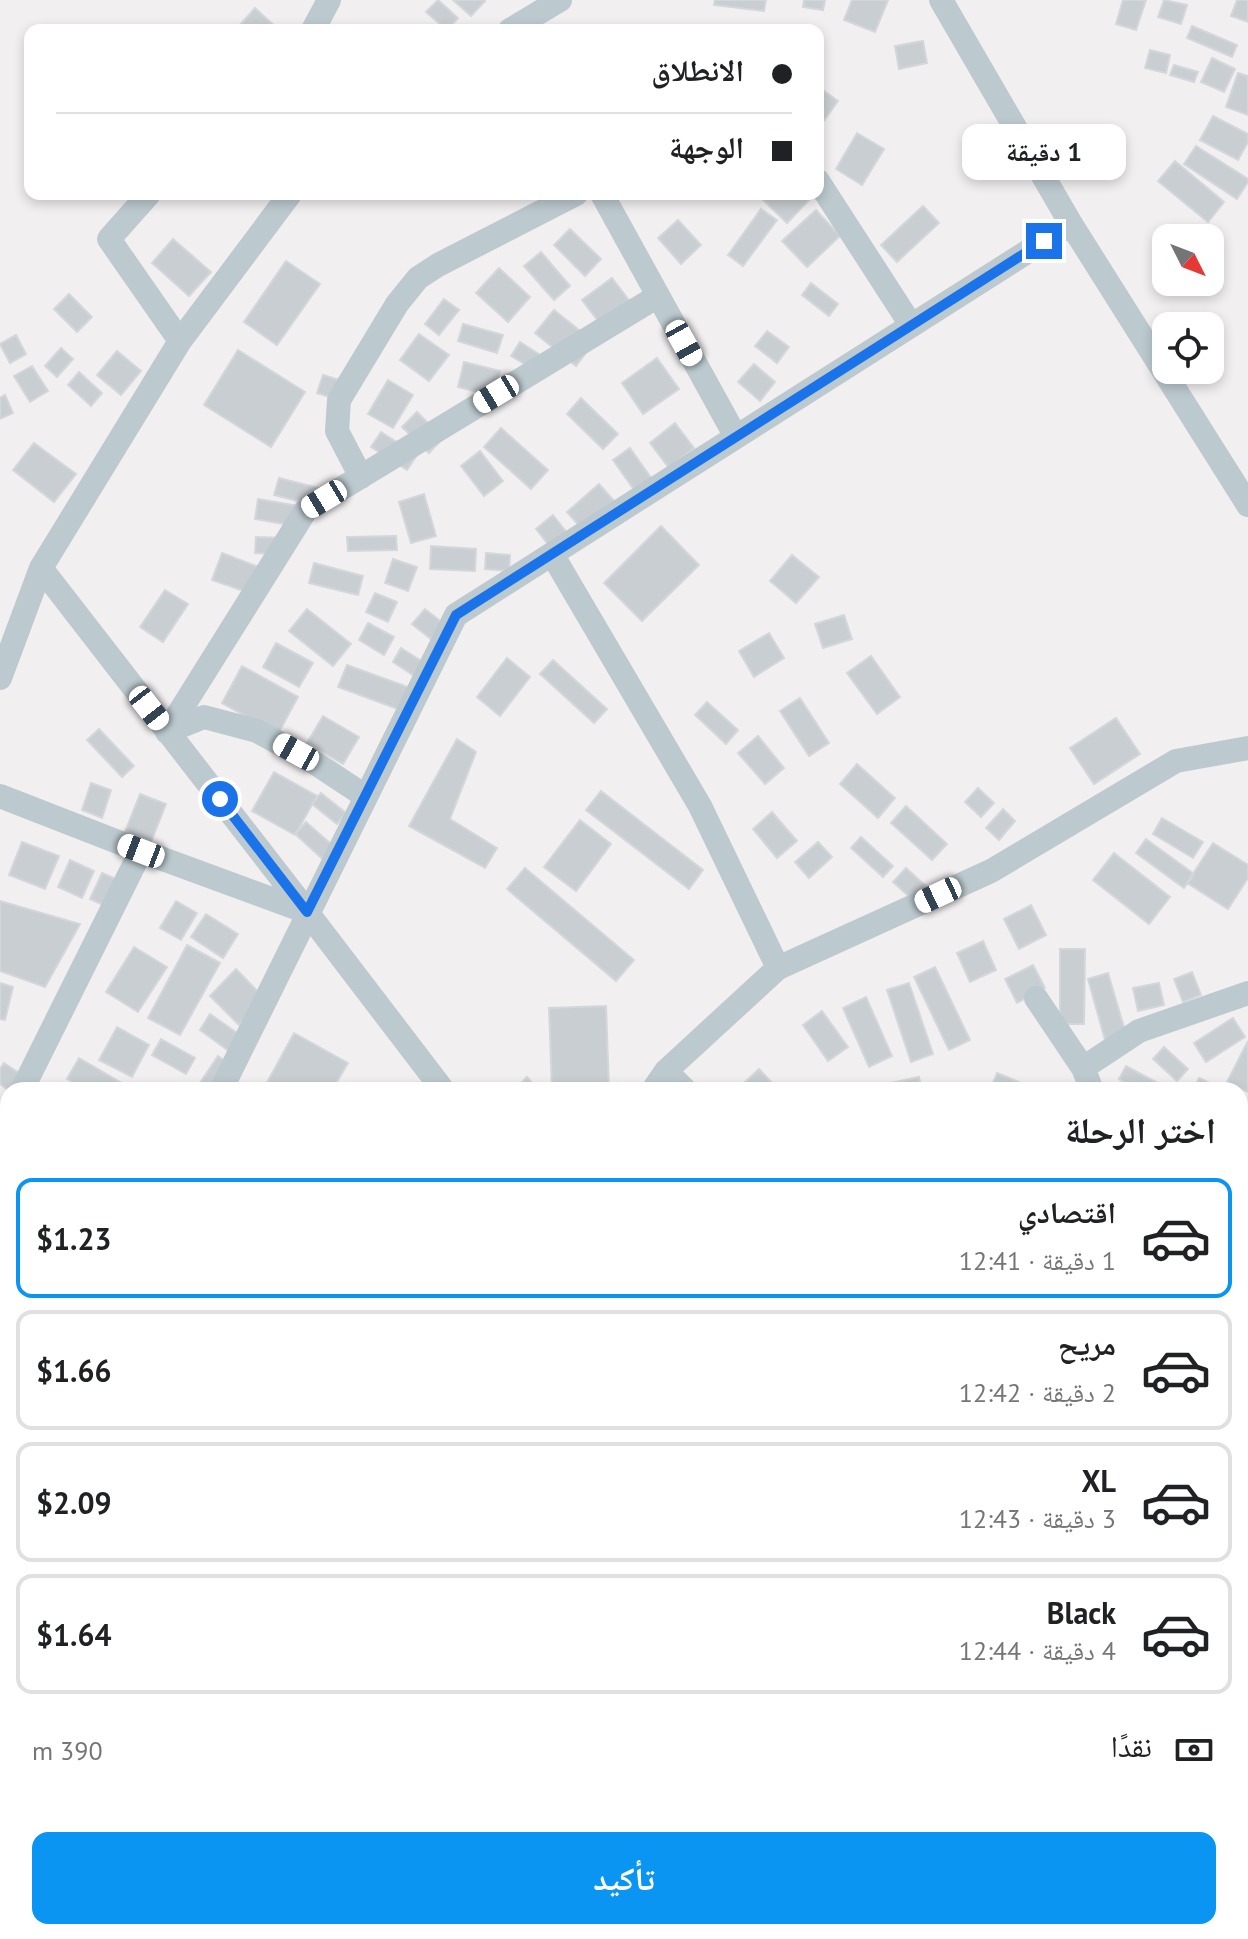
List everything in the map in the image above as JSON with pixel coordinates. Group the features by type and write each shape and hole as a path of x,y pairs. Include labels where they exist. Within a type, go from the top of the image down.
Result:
{"street":[{"path":"316,24 329,0"},
{"path":"521,24 560,0"},
{"path":"941,0 1071,224 1248,505"},
{"path":"824,190 911,325"},
{"path":"144,200 109,239 180,341"},
{"path":"0,678 41,568 180,341 286,200"},
{"path":"361,477 337,431 339,400 397,304 418,278 438,265 564,200"},
{"path":"605,200 736,437"},
{"path":"225,1082 456,615 1071,224"},
{"path":"167,732 306,510 658,296"},
{"path":"552,554 700,806 778,968"},
{"path":"41,568 437,1082"},
{"path":"167,732 204,717 257,731 315,763 365,796"},
{"path":"659,1080 778,968 991,871 1176,761 1248,748"},
{"path":"0,796 307,912"},
{"path":"26,1082 141,851"},
{"path":"1036,998 1087,1079 1139,1031 1248,993"}],"building":[{"path":"438,0 458,18 452,24 440,24 426,12"},
{"path":"453,0 484,0 485,1 471,16"},
{"path":"715,0 766,0 764,11 714,5"},
{"path":"804,0 825,0 823,10 803,7"},
{"path":"852,0 888,0 875,32 844,20"},
{"path":"1123,0 1146,0 1136,30 1116,24"},
{"path":"1164,0 1187,5 1181,24 1158,17"},
{"path":"1237,0 1248,0 1248,22 1231,16"},
{"path":"255,8 272,24 241,24"},
{"path":"1192,26 1237,45 1232,57 1187,38"},
{"path":"923,41 927,63 899,69 895,46"},
{"path":"1150,50 1170,55 1166,73 1145,68"},
{"path":"1212,58 1235,69 1224,92 1201,82"},
{"path":"1174,65 1198,72 1194,82 1170,75"},
{"path":"1238,73 1248,76 1248,115 1226,107"},
{"path":"824,91 838,101 824,121"},
{"path":"1213,116 1248,134 1248,142 1238,160 1200,140"},
{"path":"857,133 884,149 862,185 836,169"},
{"path":"1196,146 1248,179 1237,199 1184,164"},
{"path":"1175,161 1224,202 1208,222 1158,181"},
{"path":"763,200 809,200 787,223"},
{"path":"923,206 939,223 897,262 881,245"},
{"path":"761,209 777,220 743,266 728,255"},
{"path":"816,210 840,236 807,267 782,241"},
{"path":"678,220 701,245 681,264 658,238"},
{"path":"570,229 601,259 585,276 554,245"},
{"path":"173,239 211,272 189,296 152,263"},
{"path":"541,252 570,286 554,300 524,266"},
{"path":"286,261 320,284 277,345 244,322"},
{"path":"499,268 530,297 508,322 476,293"},
{"path":"612,278 635,308 605,330 582,300"},
{"path":"811,283 838,304 829,316 802,295"},
{"path":"69,294 92,317 77,332 54,309"},
{"path":"444,299 459,310 439,335 425,324"},
{"path":"554,310 594,342 576,366 535,333"},
{"path":"463,324 503,335 497,353 458,341"},
{"path":"767,331 789,347 777,363 755,346"},
{"path":"419,334 449,355 429,381 400,360"},
{"path":"16,335 26,354 10,363 0,344"},
{"path":"520,342 545,358 536,371 511,356"},
{"path":"61,348 73,359 57,377 45,366"},
{"path":"238,350 305,392 271,447 204,405"},
{"path":"117,351 141,371 121,395 97,375"},
{"path":"657,358 679,389 643,414 622,383"},
{"path":"464,362 500,371 494,396 458,387"},
{"path":"754,364 775,382 760,401 738,382"},
{"path":"32,366 48,391 30,402 14,376"},
{"path":"79,372 102,393 91,406 68,385"},
{"path":"323,375 356,385 350,403 317,393"},
{"path":"388,380 413,395 393,428 368,414"},
{"path":"5,395 13,413 0,419 0,398"},
{"path":"581,398 618,434 603,449 567,414"},
{"path":"417,412 443,438 429,453 402,427"},
{"path":"675,423 694,448 669,468 650,443"},
{"path":"501,428 548,470 531,489 484,447"},
{"path":"381,432 417,455 407,470 371,447"},
{"path":"34,443 76,474 54,502 13,470"},
{"path":"630,448 659,489 642,501 613,460"},
{"path":"480,451 503,481 484,496 461,466"},
{"path":"279,478 326,490 322,507 274,495"},
{"path":"599,484 624,512 592,540 567,512"},
{"path":"424,494 436,536 411,543 399,502"},
{"path":"258,499 305,507 301,527 255,519"},
{"path":"553,515 576,544 559,558 536,529"},
{"path":"661,526 699,565 642,621 604,583"},
{"path":"396,536 397,550 348,551 347,537"},
{"path":"256,537 287,538 286,555 255,553"},
{"path":"431,546 476,549 475,571 430,569"},
{"path":"222,553 264,569 255,595 212,580"},
{"path":"486,553 510,555 509,571 485,569"},
{"path":"792,555 819,577 796,603 770,581"},
{"path":"393,559 417,567 408,591 385,583"},
{"path":"314,563 363,576 358,595 309,583"},
{"path":"165,590 188,604 163,642 140,627"},
{"path":"375,593 397,602 388,622 366,612"},
{"path":"307,609 351,644 333,666 289,631"},
{"path":"425,609 444,624 431,639 412,624"},
{"path":"844,615 852,639 823,648 815,624"},
{"path":"368,623 394,637 384,655 359,640"},
{"path":"769,633 784,658 754,677 739,651"},
{"path":"276,643 313,663 299,687 263,667"},
{"path":"401,648 428,665 419,679 393,662"},
{"path":"871,656 900,697 877,714 847,673"},
{"path":"507,658 530,677 500,716 477,697"},
{"path":"553,660 607,709 594,723 540,674"},
{"path":"347,665 419,691 411,714 338,687"},
{"path":"242,666 298,697 278,734 222,703"},
{"path":"800,698 829,743 809,756 780,711"},
{"path":"707,702 738,730 726,744 695,715"},
{"path":"323,716 359,737 343,764 307,743"},
{"path":"1116,718 1140,754 1094,784 1070,748"},
{"path":"99,729 134,766 122,777 87,740"},
{"path":"758,736 784,768 765,784 738,753"},
{"path":"457,739 476,752 450,819 497,848 485,868 409,826"},
{"path":"857,764 895,798 878,818 840,784"},
{"path":"274,772 317,796 295,835 252,811"},
{"path":"91,783 111,790 102,818 82,810"},
{"path":"978,788 994,803 981,817 965,802"},
{"path":"601,791 703,870 689,889 586,810"},
{"path":"321,793 346,813 337,824 312,804"},
{"path":"140,794 166,804 151,842 125,832"},
{"path":"906,806 947,844 932,860 891,823"},
{"path":"1003,809 1015,821 999,840 986,828"},
{"path":"772,812 797,841 777,858 753,829"},
{"path":"1162,818 1203,842 1193,858 1153,834"},
{"path":"580,820 611,844 576,891 544,867"},
{"path":"306,822 339,851 327,863 295,834"},
{"path":"861,837 893,866 883,877 851,848"},
{"path":"1146,839 1194,874 1184,888 1136,853"},
{"path":"22,842 59,856 45,889 9,875"},
{"path":"818,842 832,857 809,878 795,862"},
{"path":"1213,843 1248,865 1248,878 1228,909 1187,883"},
{"path":"1114,853 1170,897 1149,924 1093,880"},
{"path":"70,860 94,871 82,898 58,887"},
{"path":"525,868 634,960 616,981 507,889"},
{"path":"906,868 927,887 914,901 893,882"},
{"path":"102,873 128,884 116,911 90,899"},
{"path":"0,901 80,924 45,987 0,971"},
{"path":"176,901 197,913 181,940 160,928"},
{"path":"1031,905 1046,935 1019,949 1004,919"},
{"path":"206,914 238,934 223,958 191,937"},
{"path":"983,941 996,970 970,982 957,953"},
{"path":"187,945 220,963 180,1035 148,1018"},
{"path":"134,947 167,967 138,1012 106,992"},
{"path":"1060,949 1085,949 1084,1024 1060,1024"},
{"path":"1033,965 1045,988 1017,1003 1005,979"},
{"path":"935,967 970,1040 949,1050 914,977"},
{"path":"236,969 265,999 239,1025 210,996"},
{"path":"1192,972 1201,995 1183,1002 1174,979"},
{"path":"1108,973 1126,1034 1105,1040 1088,979"},
{"path":"0,983 13,987 5,1020 0,1019"},
{"path":"909,983 933,1054 911,1062 887,990"},
{"path":"1159,983 1164,1005 1138,1011 1133,988"},
{"path":"866,997 892,1056 869,1067 843,1008"},
{"path":"606,1006 609,1082 552,1082 549,1008"},
{"path":"822,1011 848,1047 828,1061 803,1025"},
{"path":"210,1014 240,1035 229,1051 200,1030"},
{"path":"1233,1018 1245,1037 1206,1062 1194,1043"},
{"path":"117,1027 149,1045 132,1077 99,1060"},
{"path":"294,1033 348,1063 337,1082 267,1082"},
{"path":"161,1039 195,1058 186,1074 152,1055"},
{"path":"1248,1041 1248,1082 1227,1082"},
{"path":"1164,1047 1188,1069 1177,1081 1153,1059"},
{"path":"218,1056 238,1070 222,1082 201,1082"},
{"path":"79,1058 120,1082 72,1082 67,1079"},
{"path":"4,1063 31,1081 0,1082 0,1069"},
{"path":"1126,1066 1156,1082 1124,1082 1119,1079"},
{"path":"759,1069 771,1082 745,1082"},
{"path":"997,1073 1019,1082 993,1082"},
{"path":"919,1077 920,1082 895,1082"}],"route":[{"path":"220,799 307,912 456,615 1044,241"}]}
